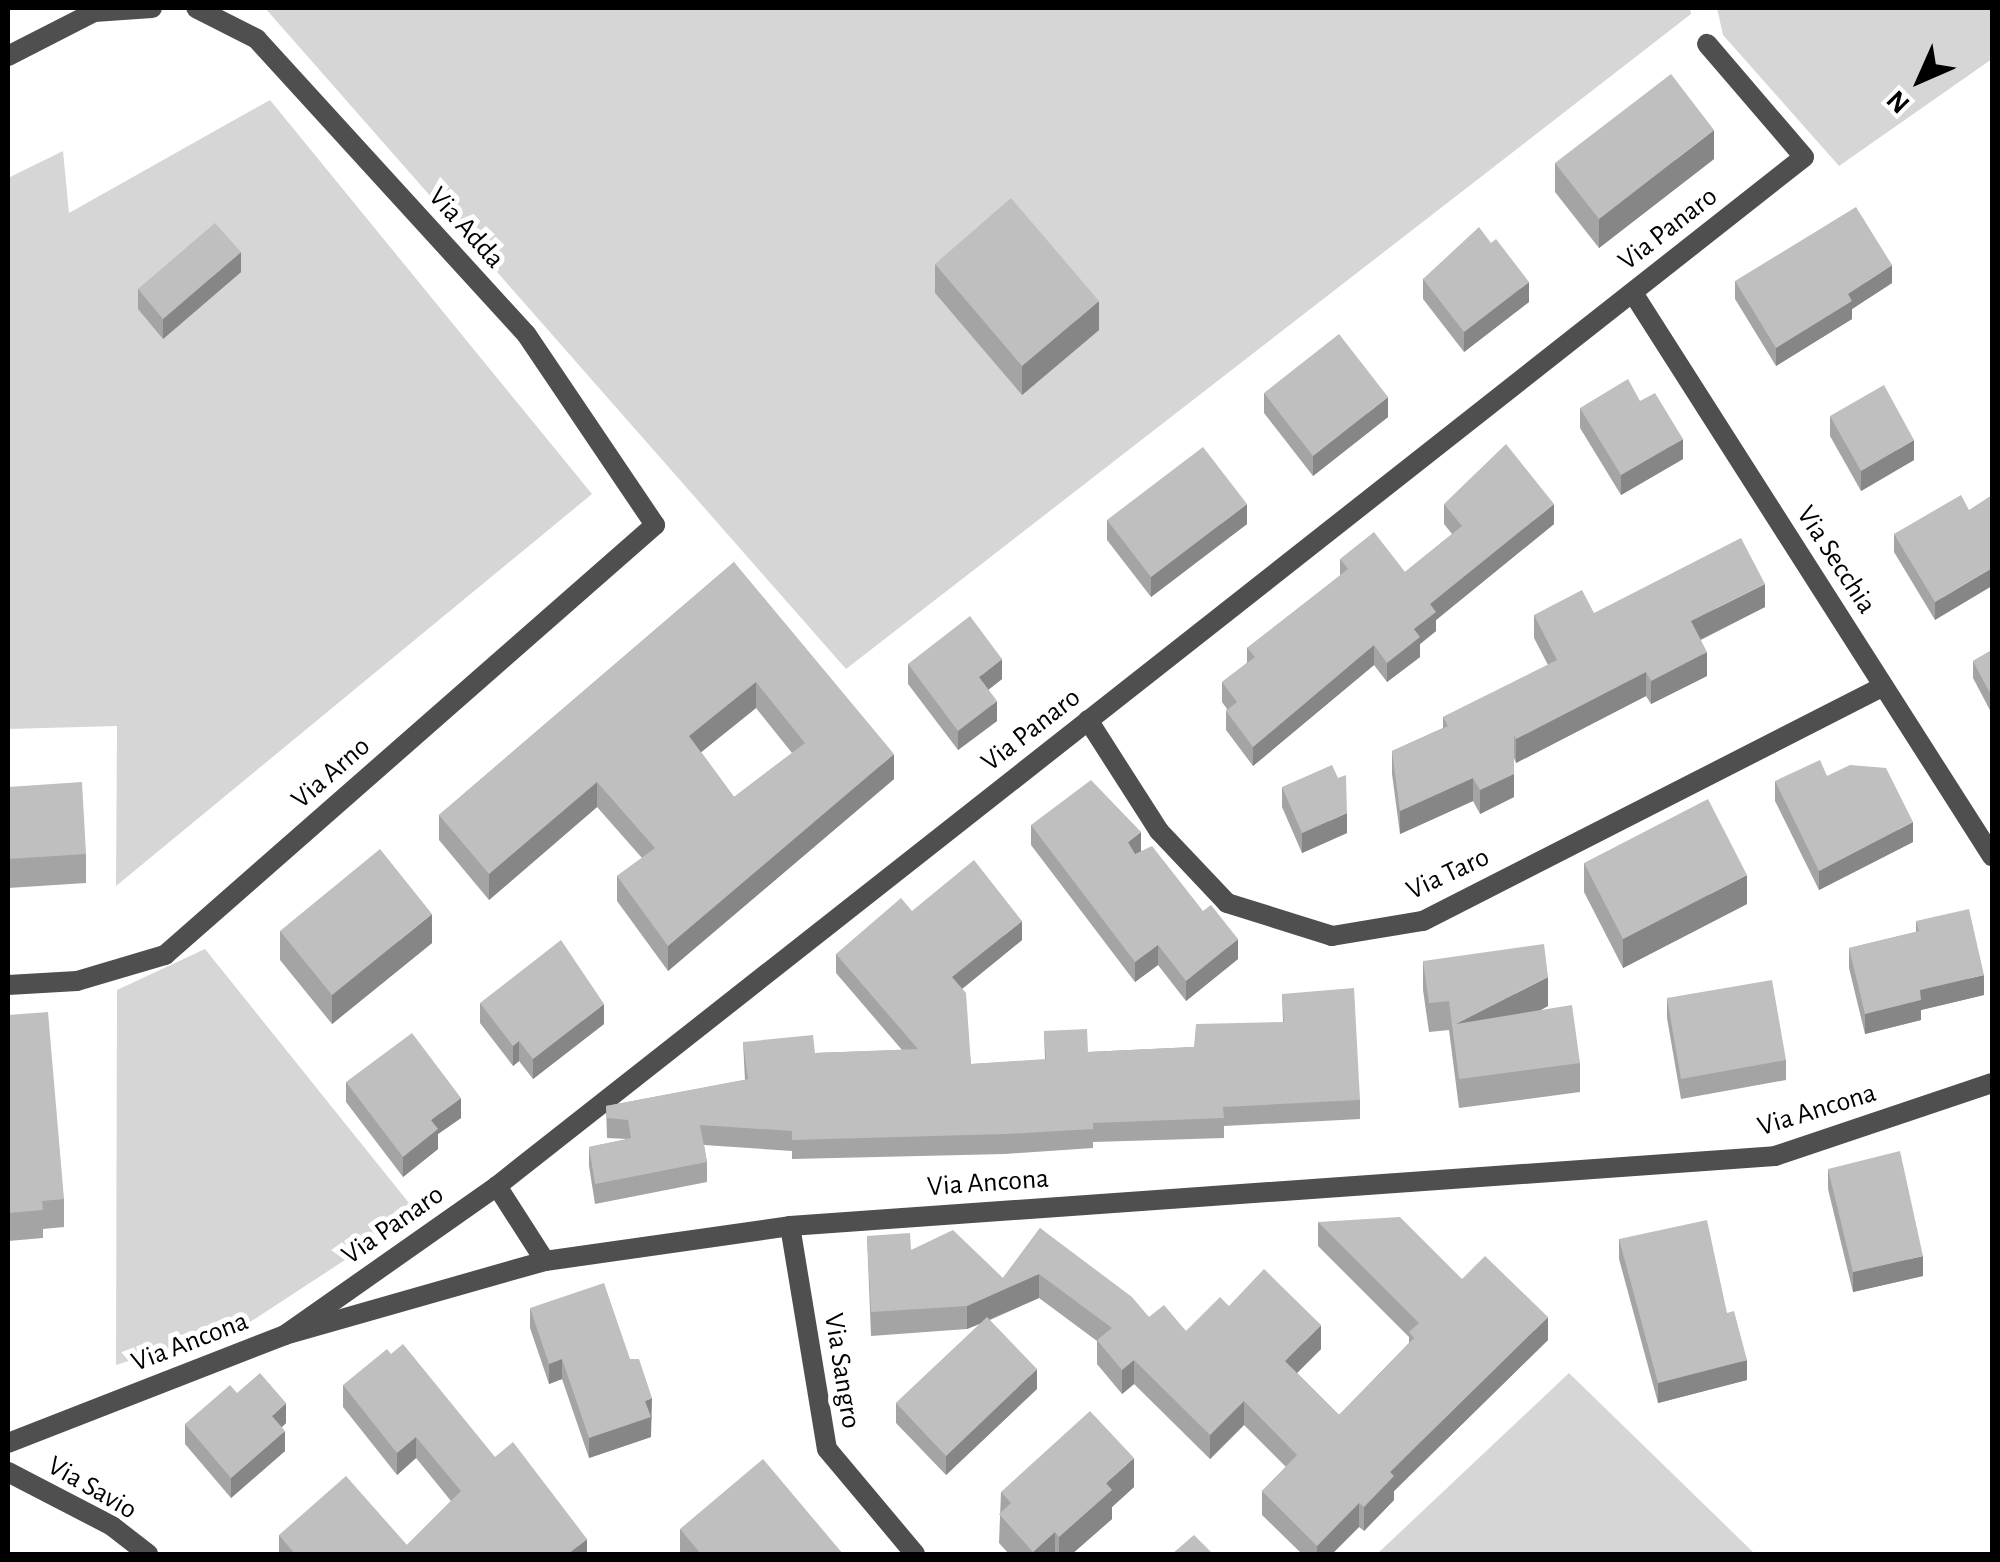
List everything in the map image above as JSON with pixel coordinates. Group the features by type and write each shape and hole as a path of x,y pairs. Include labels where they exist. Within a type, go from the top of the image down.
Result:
{"street":[{"path":"8,56 94,12 152,8"},
{"name":"Via Adda","path":"196,8 257,39 526,334 654,525"},
{"name":"Via Panaro","path":"285,1335 497,1186 1804,157 1707,44"},
{"name":"Via Secchia","path":"1633,293 1992,856"},
{"name":"Via Arno","path":"8,985 77,981 166,955 654,525"},
{"name":"Via Taro","path":"1088,720 1159,831 1227,903 1332,936 1423,921 1884,686"},
{"name":"Via Ancona","path":"8,1443 285,1335 545,1262 790,1226 1774,1156 1992,1082"},
{"path":"497,1186 545,1262"},
{"name":"Via Sangro","path":"790,1226 826,1448 914,1554"},
{"name":"Via Savio","path":"8,1472 112,1526 148,1554"}],"shaded area":[{"path":"265,8 1690,8 1691,14 846,669"},
{"path":"1717,8 1992,8 1992,59 1839,166 1723,35"},
{"path":"270,100 592,494 116,886 117,726 8,729 8,178 63,151 69,213"},
{"path":"205,949 417,1213 250,1322 116,1365 117,990"},
{"path":"1569,1373 1755,1554 1377,1554"}],"building":[{"path":"1671,74 1714,130 1599,219 1555,163"},
{"path":"1011,198 1099,301 1022,366 935,264"},
{"path":"1856,207 1892,265 1848,294 1852,301 1776,348 1735,281"},
{"path":"215,223 241,252 163,319 138,289"},
{"path":"1479,227 1491,243 1496,239 1529,282 1464,332 1423,279"},
{"path":"1339,334 1388,397 1313,456 1264,393"},
{"path":"1628,379 1640,401 1655,393 1683,439 1621,475 1580,408"},
{"path":"1884,385 1914,440 1861,471 1830,416"},
{"path":"1506,444 1554,504 1430,604 1436,612 1414,629 1420,637 1387,663 1374,645 1253,747 1226,711 1237,702 1222,682 1255,657 1247,648 1348,569 1340,559 1374,532 1405,572 1462,526 1444,504"},
{"path":"1203,447 1247,504 1151,577 1107,520"},
{"path":"1961,495 1969,510 1992,495 1992,568 1935,602 1894,534"},
{"path":"1741,538 1765,584 1691,621 1707,652 1651,681 1646,672 1516,739 1514,735 1514,774 1480,790 1473,778 1400,811 1392,751 1448,726 1443,717 1557,660 1534,615 1582,590 1594,613"},
{"path":"734,562 894,754 668,946 617,876 655,848 597,782 489,874 439,815","holes":["756,682 805,743 734,797 689,736"]},
{"path":"970,616 1002,659 979,677 997,701 958,731 908,664"},
{"path":"1992,650 1992,697 1973,661"},
{"path":"1820,760 1827,776 1850,765 1886,768 1913,822 1819,871 1775,781"},
{"path":"1332,765 1338,778 1346,775 1347,813 1302,833 1282,787"},
{"path":"1091,780 1141,832 1128,842 1135,854 1152,846 1203,911 1211,905 1238,939 1186,981 1158,945 1135,962 1031,825"},
{"path":"82,782 86,854 8,859 8,787"},
{"path":"1708,799 1747,875 1623,939 1584,863"},
{"path":"380,849 432,914 332,995 280,931"},
{"path":"974,860 1022,921 952,977 966,993 971,1064 1046,1059 1044,1031 1087,1029 1088,1052 1194,1047 1196,1024 1284,1022 1282,994 1354,988 1360,1100 1223,1107 1224,1118 1093,1123 1093,1129 1005,1134 792,1140 792,1131 700,1125 707,1162 595,1184 589,1147 631,1138 628,1120 607,1118 606,1106 748,1079 743,1042 813,1035 815,1053 918,1049 836,954 901,898 912,911"},
{"path":"1969,909 1984,975 1920,990 1921,1000 1865,1014 1849,948 1919,931 1916,921"},
{"path":"561,940 604,1004 533,1059 519,1041 513,1046 480,1003"},
{"path":"1544,944 1548,977 1456,1024 1572,1005 1580,1063 1459,1079 1449,1001 1429,1003 1423,961"},
{"path":"1772,980 1786,1060 1681,1079 1667,998"},
{"path":"48,1012 64,1199 42,1201 43,1210 8,1213 8,1015"},
{"path":"412,1033 461,1098 431,1120 438,1129 403,1157 346,1082"},
{"path":"1900,1151 1923,1256 1853,1272 1828,1169"},
{"path":"1400,1217 1462,1279 1485,1256 1548,1317 1390,1472 1394,1476 1364,1507 1359,1503 1317,1546 1262,1491 1297,1455 1244,1401 1210,1435 1134,1360 1122,1370 1097,1340 1112,1328 1039,1274 967,1306 871,1312 867,1236 910,1233 911,1250 953,1230 1003,1278 1040,1228 1132,1297 1149,1317 1164,1305 1186,1331 1220,1297 1229,1306 1264,1269 1321,1325 1285,1361 1339,1415 1414,1338 1409,1332 1419,1323 1318,1222"},
{"path":"1707,1220 1727,1313 1734,1311 1747,1360 1658,1383 1619,1239"},
{"path":"604,1283 630,1359 639,1359 652,1398 645,1401 651,1417 589,1438 562,1359 549,1364 530,1308"},
{"path":"987,1317 1037,1369 946,1456 896,1403"},
{"path":"403,1344 495,1457 513,1442 587,1539 568,1554 295,1554 279,1535 346,1476 407,1545 461,1491 416,1437 397,1453 343,1385 387,1349 391,1354"},
{"path":"260,1373 286,1403 272,1416 285,1431 231,1478 185,1424 230,1385 237,1393"},
{"path":"1090,1411 1134,1458 1106,1483 1112,1490 1059,1537 1055,1532 1033,1552 999,1514 1011,1503 1001,1492"},
{"path":"763,1459 843,1554 701,1554 680,1529"},
{"path":"1194,1535 1213,1554 1172,1554"}]}
